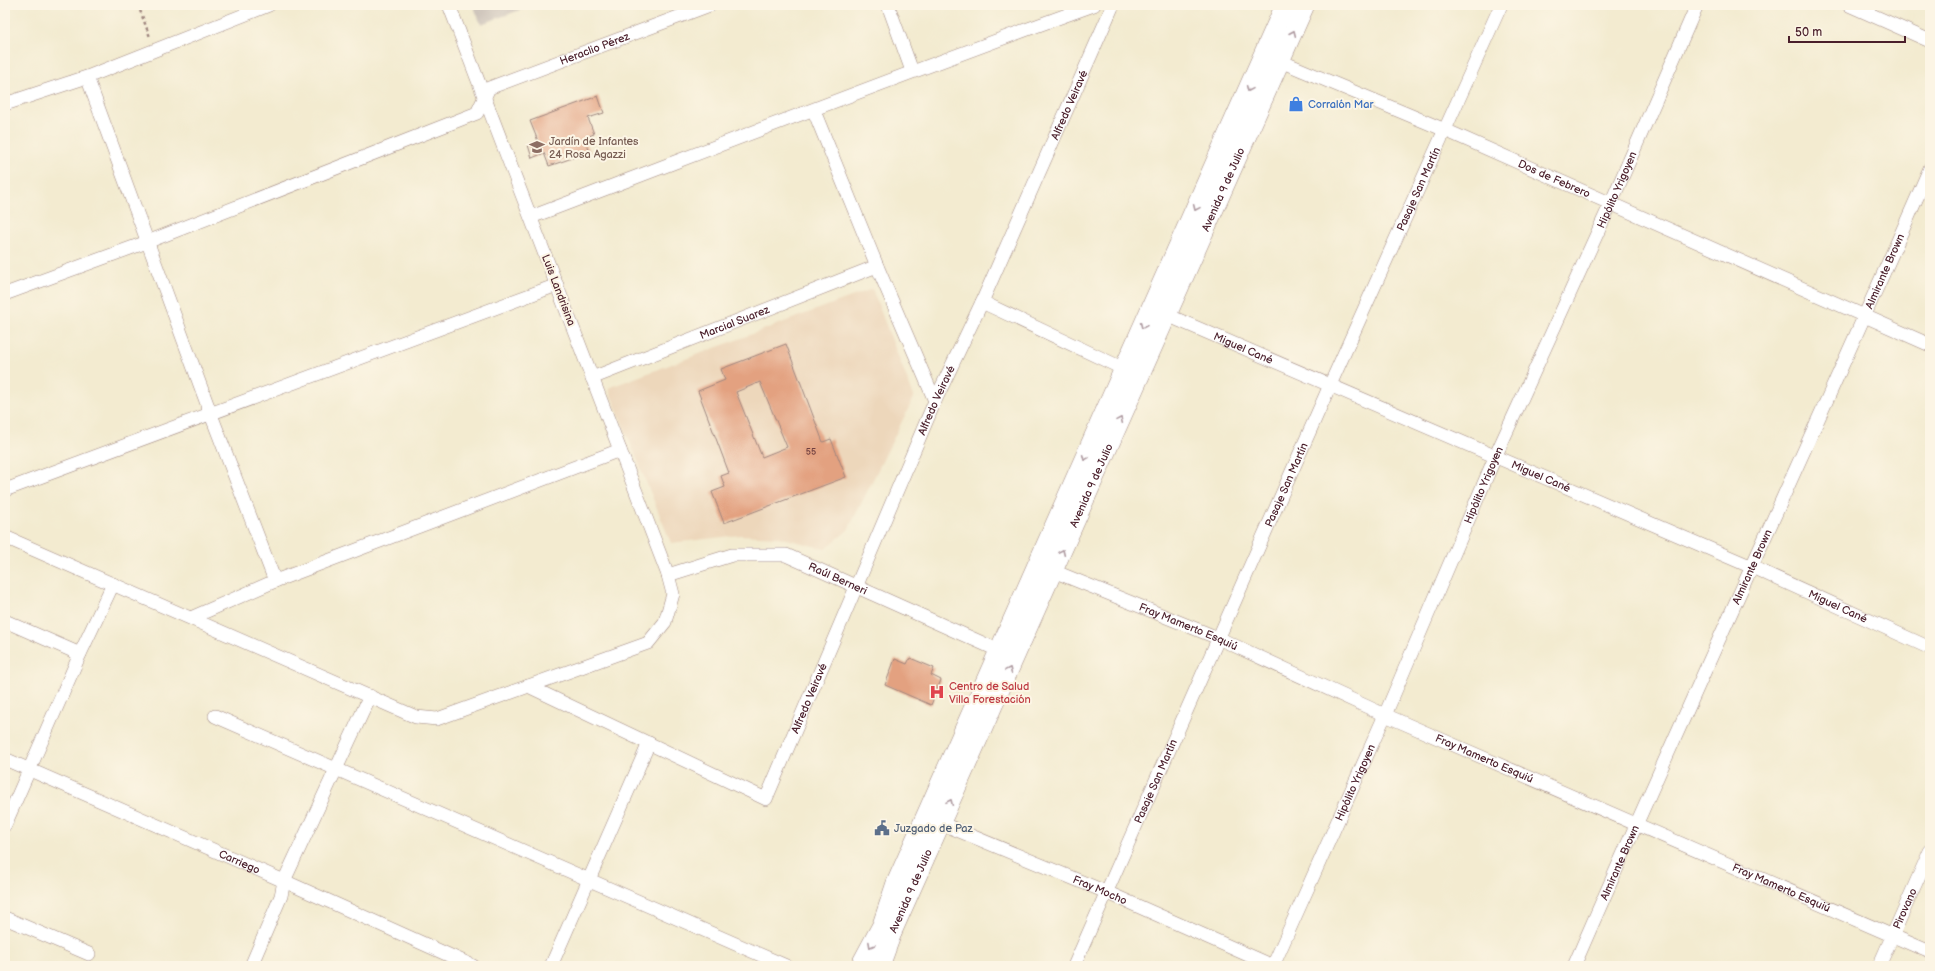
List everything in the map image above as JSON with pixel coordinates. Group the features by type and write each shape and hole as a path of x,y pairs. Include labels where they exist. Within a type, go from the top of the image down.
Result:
{"main road":[{"name":"Avenida 9 de Julio","path":"1272,57 1285,5"},
{"name":"Avenida 9 de Julio","path":"860,966 882,926 896,883 933,820 1272,57 1305,5"},
{"name":"Avenida 9 de Julio","path":"880,966 933,820 1000,650 1046,568 1124,369 1159,311"}],"street":[{"path":"5,104 86,77 269,5"},
{"name":"Luis Landrisina","path":"5,537 416,717 437,719 648,643 665,622 673,594 668,575 449,5"},
{"name":"Heraclio Pérez","path":"5,294 147,242 477,113 489,88 710,5"},
{"path":"888,5 912,71"},
{"path":"531,217 814,111 912,71 1094,5"},
{"name":"Alfredo Veiravé","path":"649,744 766,798 858,586 935,401 982,302 1113,5"},
{"name":"Pasaje San Martín","path":"1074,966 1330,385 1501,5"},
{"name":"Hipólito Yrigoyen","path":"1273,966 1385,715 1496,455 1611,203 1697,5"},
{"path":"1849,5 1930,41"},
{"name":"Dos de Febrero","path":"1272,57 1445,130 1930,345"},
{"path":"86,77 210,412 275,581"},
{"path":"814,111 877,266 935,401"},
{"name":"Almirante Brown","path":"1574,966 1636,824 1865,316 1930,168"},
{"name":"Marcial Suarez","path":"592,378 877,266"},
{"path":"5,490 210,412 557,285"},
{"path":"982,302 1124,369"},
{"name":"Miguel Cané","path":"1159,311 1496,455 1752,567 1930,648"},
{"path":"191,618 275,581 620,450"},
{"name":"Raúl Berneri","path":"668,575 732,555 786,555 1000,650"},
{"name":"Fray Mamerto Esquiú","path":"1046,568 1218,638 1385,715 1930,952"},
{"path":"5,825 80,654 113,584"},
{"path":"5,621 80,654"},
{"path":"528,686 649,744 550,966"},
{"path":"250,966 281,896 284,881 370,696"},
{"path":"215,716 786,966"},
{"name":"Carriego","path":"5,759 284,881 473,966"},
{"name":"Fray Mocho","path":"933,820 1106,892 1273,966"},
{"name":"Pirovano","path":"1879,966 1930,851"},
{"path":"5,918 89,954"}],"path":[{"path":"138,5 154,49"}],"shaded area":[{"path":"473,5 534,5 481,24"},
{"path":"872,289 914,397 848,530 825,549 779,537 740,535 671,543 608,388"}],"building":[{"path":"598,96 604,113 588,118 594,134 584,138 590,152 549,166 544,153 532,158 528,145 538,141 530,121"},
{"path":"786,344 823,442 831,439 846,477 724,523 712,492 725,487 721,476 729,473 698,391 725,380 721,369","holes":["760,382 787,447 762,457 736,392"]},
{"path":"910,658 934,668 931,675 941,680 931,705 885,685 895,659 907,664"}],"place":[{"name":"Corralón Mar","path":"1296,104"},
{"name":"Jardín de Infantes 24 Rosa Agazzi","path":"537,147"},
{"name":"Centro de Salud Villa Forestación","path":"937,692"},
{"name":"Juzgado de Paz","path":"882,828"}]}
